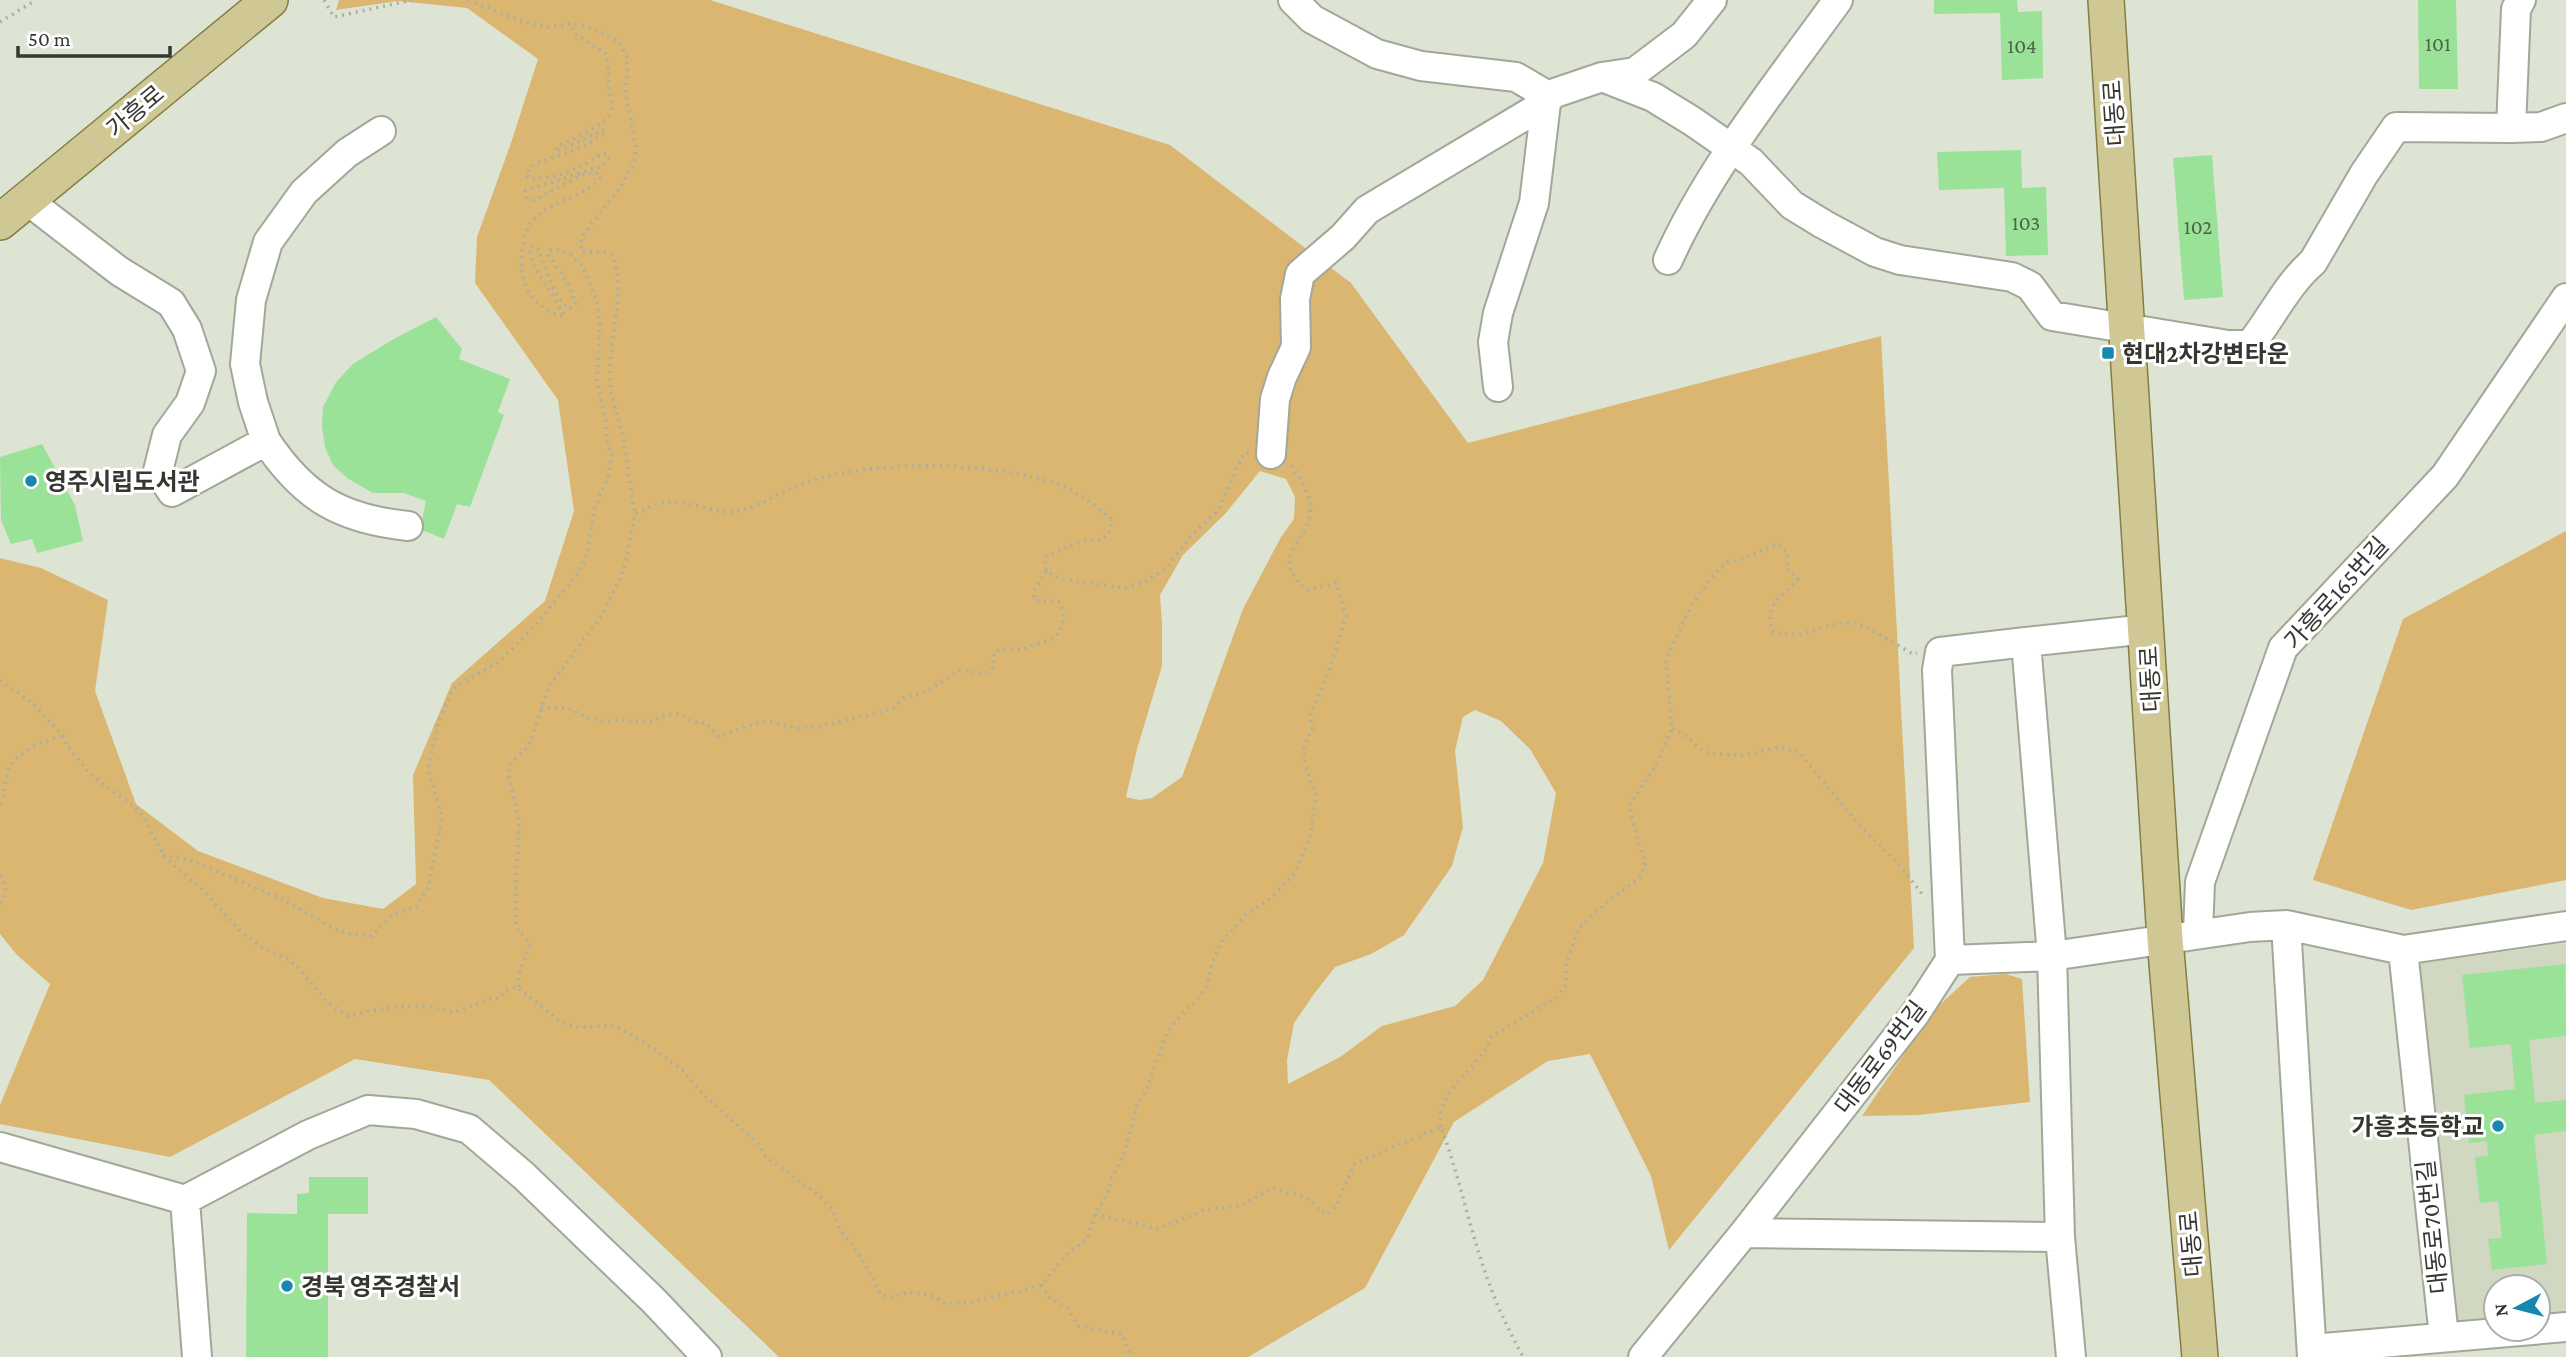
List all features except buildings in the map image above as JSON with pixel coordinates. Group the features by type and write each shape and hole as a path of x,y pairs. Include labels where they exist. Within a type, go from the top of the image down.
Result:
{"main road":[{"name":"가흥로","path":"0,222 270,0"},
{"name":"대동로","path":"2106,0 2147,629 2182,936 2200,1357"}],"street":[{"path":"1293,0 1312,19 1377,54 1421,66 1516,77 1548,100"},
{"path":"1271,454 1275,399 1296,347 1294,299 1300,274 1343,237 1367,210 1548,100 1552,94 1602,77 1635,72 1684,35 1712,0"},
{"path":"1668,260 1678,237 1732,148 1838,0"},
{"path":"2511,128 2516,9 2521,0"},
{"path":"1602,77 1653,97 1751,162 1793,205 1875,252 1900,260 2012,277 2030,286 2052,316 2228,345 2250,345 2267,324 2301,272 2313,262 2364,174 2396,127 2541,127 2566,118"},
{"path":"1498,387 1493,342 1498,313 1534,203 1548,100"},
{"path":"381,131 347,153 304,192 268,242 251,300 245,364 253,402 266,441 284,468 331,507 374,523 408,526"},
{"path":"27,200 119,271 171,303 187,329 201,371 190,403 167,435 158,471 172,492 266,441"},
{"name":"가흥로165번길","path":"2182,936 2283,648 2445,476 2566,298"},
{"path":"2147,629 1940,652 1937,670 1950,960 2052,956 2182,936 2286,925 2403,950 2566,926"},
{"path":"2026,642 2052,956 2060,1237 2071,1357"},
{"path":"2286,925 2312,1353 2444,1337 2566,1328"},
{"name":"대동로70번길","path":"2403,950 2444,1337"},
{"name":"대동로69번길","path":"1643,1357 1915,1014 1950,960"},
{"path":"0,1147 186,1200 308,1135 368,1110 416,1114 469,1129 524,1175 654,1301 707,1357"},
{"path":"186,1200 197,1357 186,1357"},
{"path":"1744,1233 2060,1237"},
{"name":"대동로69번길","path":"1643,1357 1663,1357"}],"path":[{"path":"0,22 36,0"},
{"path":"324,0 334,17 412,0"},
{"path":"468,0 524,22 547,27 570,24 587,26 619,42 627,57 625,89 636,148 634,164 618,190 580,238 581,252 612,255 617,268 617,309 611,355 612,394 622,430 629,472 628,484 635,513 626,562 619,580 602,615 549,686 529,746 511,763 508,775 519,819 516,927 530,944 519,975 519,987 559,1021 574,1027 614,1026 646,1043 683,1071 702,1093 758,1144 766,1157 816,1193 832,1209 840,1229 863,1260 880,1294 891,1298 909,1292 931,1295 944,1303 968,1303 1041,1285 1069,1252 1087,1239 1095,1214 1108,1193 1111,1179 1123,1157 1137,1105 1147,1089 1164,1038 1206,986 1221,942 1246,915 1272,897 1295,873 1311,834 1316,794 1305,765 1304,747 1312,729 1310,716 1330,668 1346,615 1336,583 1307,590 1293,579 1289,562 1292,549 1302,536 1311,512 1304,485 1287,459 1271,454 1244,453 1218,510 1191,536 1166,568 1142,583 1123,588 1062,579 1046,571"},
{"path":"163,855 190,860 284,900 340,932 371,936 394,914 416,907 423,900 428,888 442,818 428,769 438,724 453,688 497,663 530,631 576,577 586,559 594,510 608,477 612,454 607,444 605,416 597,380 598,310 582,265 570,254 550,250 548,254 568,284 576,303 572,308 567,308 555,292 537,249 532,246 529,250 532,263 565,316 549,312 531,298 520,271 525,230 537,216 545,208 593,186 600,178 598,173 584,174 534,200 527,198 525,191 599,167 609,160 607,154 601,154 566,173 542,179 530,179 526,174 534,164 583,147 606,132 603,130 556,152 557,147 610,116 612,107 606,54 575,34 570,24"},
{"path":"541,708 568,708 588,719 609,722 651,722 665,715 679,713 693,722 707,723 719,737 736,733 756,723 771,722 796,729 818,727 892,709 903,698 926,692 960,670 984,674 993,668 995,652 1007,648 1021,650 1055,637 1062,626 1064,609 1059,602 1035,600 1032,593 1046,571 1045,557 1064,551 1078,542 1098,542 1111,528 1110,517 1062,486 987,470 942,466 850,472 807,482 737,511 665,502 635,513"},
{"path":"1523,1357 1501,1316 1487,1280 1457,1169 1438,1113 1447,1093 1487,1050 1491,1037 1557,997 1566,984 1566,965 1579,928 1640,877 1646,862 1629,805 1652,772 1672,729 1666,660 1691,606 1710,579 1727,562 1743,559 1778,544 1787,552 1787,569 1798,579 1770,608 1768,618 1773,632 1795,636 1855,623 1913,654 1940,652"},
{"path":"0,680 34,704 63,736 68,747 91,775 131,804 144,817 163,855 202,889 242,933 262,947 287,958 299,968 326,1001 346,1016 402,1005 435,1006 453,1013 488,999 500,998 506,990 519,987"},
{"path":"1672,729 1688,737 1710,754 1746,755 1780,747 1799,752 1858,824 1896,861 1925,899"},
{"path":"0,804 6,775 19,756 40,744 63,736"},
{"path":"0,876 6,887 5,897 0,903"},
{"path":"1095,1214 1158,1229 1205,1210 1243,1205 1271,1188 1305,1197 1326,1215 1336,1206 1355,1163 1441,1127"},
{"path":"1041,1285 1050,1298 1066,1307 1079,1326 1122,1334 1131,1357"}],"shaded area":[{"path":"339,0 710,0 1170,145 1351,283 1468,443 1881,336 1914,948 1669,1250 1651,1176 1590,1054 1548,1061 1454,1122 1365,1288 1248,1357 779,1357 489,1080 355,1059 170,1157 0,1124 0,1105 50,984 17,955 0,934 0,558 41,568 108,600 95,691 136,804 198,851 323,898 383,909 416,884 413,775 452,683 545,601 574,511 558,400 475,283 477,237 538,59 467,8 398,1 336,10","holes":["1260,471 1286,479 1295,497 1294,519 1281,537 1243,609 1182,777 1152,798 1139,800 1126,797 1137,749 1162,666 1160,595 1183,555 1226,513","1475,710 1501,721 1530,749 1556,793 1543,863 1483,980 1455,1006 1382,1026 1340,1057 1288,1084 1287,1060 1294,1023 1314,994 1335,967 1371,954 1404,935 1452,866 1463,827 1455,751 1463,717"]},
{"path":"2566,531 2566,880 2411,910 2313,880 2403,619"},
{"name":"가흥초등학교","path":"2566,943 2566,1315 2552,1316 2552,1273 2482,1273 2482,1322 2456,1325 2410,965"},
{"path":"2006,974 2022,979 2030,1102 1919,1115 1862,1116 1934,1010 1970,977"}],"place":[{"name":"현대2차강변타운","path":"2108,353"},
{"name":"영주시립도서관","path":"31,481"},
{"name":"가흥초등학교","path":"2498,1126"},
{"name":"경북 영주경찰서","path":"287,1286"}]}
